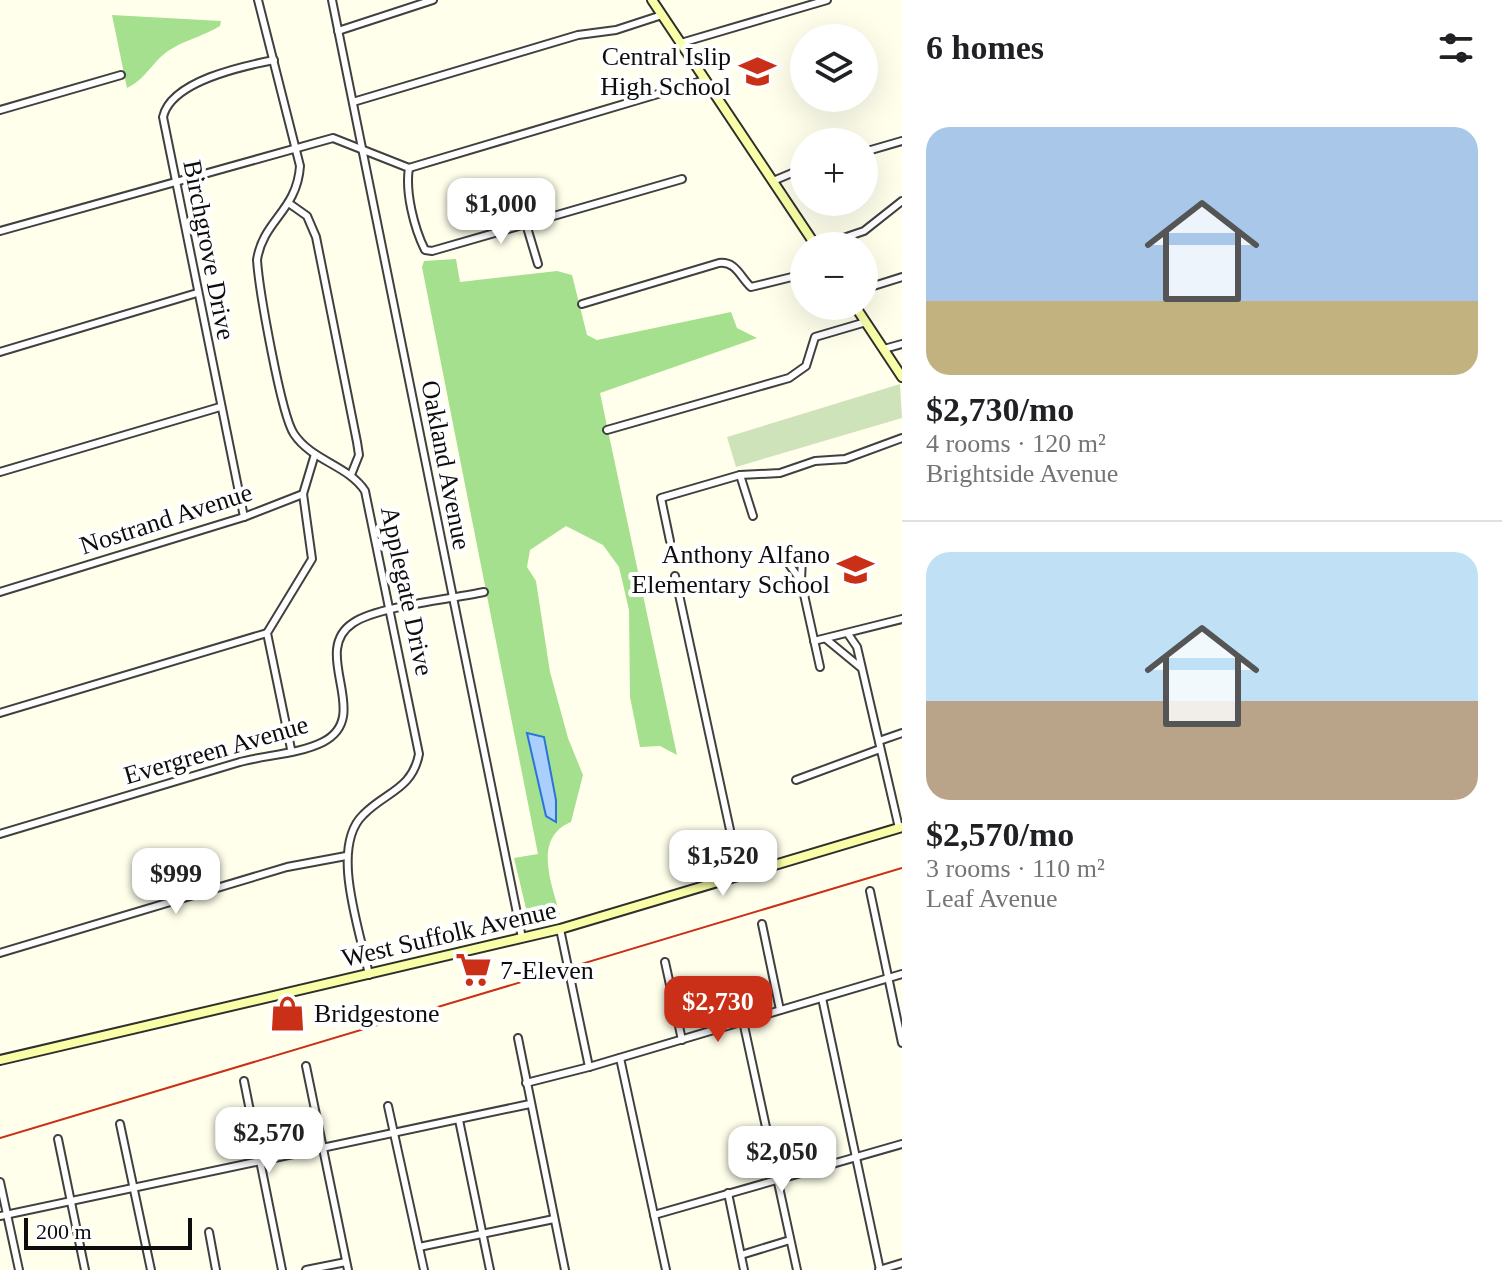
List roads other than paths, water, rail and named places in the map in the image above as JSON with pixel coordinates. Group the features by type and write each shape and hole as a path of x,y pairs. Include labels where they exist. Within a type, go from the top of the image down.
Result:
{"main road":[{"path":"652,0 808,232"},
{"path":"866,322 902,377"},
{"name":"West Suffolk Avenue","path":"0,1060 560,929 901,827"}],"street":[{"path":"258,0 295,147 299,179 290,204 262,238 258,272 287,419 294,434 315,454 351,475 359,455 316,237 307,216 290,204"},
{"name":"Oakland Avenue","path":"332,0 522,938"},
{"path":"338,31 433,0"},
{"path":"681,43 827,0"},
{"path":"353,102 578,35 616,30 662,15"},
{"name":"Birchgrove Drive","path":"244,517 163,117 171,102 223,70 274,60"},
{"path":"0,110 121,75"},
{"path":"0,231 333,138 409,168 705,80"},
{"path":"878,148 902,141"},
{"path":"409,168 407,179 425,250 432,251 682,179"},
{"path":"773,181 790,174"},
{"path":"861,232 902,201"},
{"path":"526,224 538,264"},
{"path":"582,304 719,263 735,267 751,287 790,277"},
{"path":"878,285 902,277"},
{"path":"0,352 197,293"},
{"path":"607,430 789,378 806,366 815,337 866,322"},
{"path":"884,349 902,344"},
{"path":"0,472 220,407"},
{"path":"670,541 661,498 740,475 780,473 815,461 845,459 902,438"},
{"path":"0,713 267,633 312,559 303,494 315,454"},
{"name":"Applegate Drive","path":"346,856 353,827 363,815 408,782 419,754 369,506 365,491 351,475"},
{"path":"740,475 753,516"},
{"name":"Nostrand Avenue","path":"0,592 244,517 303,494"},
{"path":"675,576 740,876"},
{"path":"801,581 820,667"},
{"name":"Evergreen Avenue","path":"0,834 291,749 312,746 334,733 345,712 336,661 340,638 356,621 484,592"},
{"path":"814,641 902,619"},
{"path":"267,633 291,749"},
{"path":"848,634 857,647 901,827"},
{"path":"826,638 860,667"},
{"path":"879,741 902,733"},
{"path":"796,780 880,749"},
{"path":"0,953 287,867 346,856 369,975"},
{"path":"870,891 902,1043"},
{"path":"762,924 780,1010"},
{"path":"560,929 589,1067"},
{"path":"665,962 682,1040"},
{"path":"526,1083 902,974"},
{"path":"822,998 880,1270 902,1263"},
{"path":"743,1021 797,1270"},
{"path":"518,1038 565,1270"},
{"path":"620,1058 666,1270"},
{"path":"306,1066 348,1270"},
{"path":"244,1081 282,1270"},
{"path":"4,1215 530,1104"},
{"path":"388,1106 424,1270"},
{"path":"459,1120 490,1270"},
{"path":"120,1124 151,1270"},
{"path":"58,1139 85,1270"},
{"path":"654,1215 902,1144"},
{"path":"0,1182 4,1215 19,1270"},
{"path":"728,1193 744,1270"},
{"path":"419,1247 554,1219"},
{"path":"209,1232 216,1270"},
{"path":"741,1255 790,1240"},
{"path":"306,1270 346,1262"}],"water":[{"path":"527,733 544,737 556,800 556,822 546,816"}],"railway":[{"path":"0,1138 902,868"}],"place":[{"name":"Central Islip High School","path":"757,71"},
{"name":"Anthony Alfano Elementary School","path":"856,569"},
{"name":"7-Eleven","path":"474,970"},
{"name":"Bridgestone","path":"288,1013"}]}
